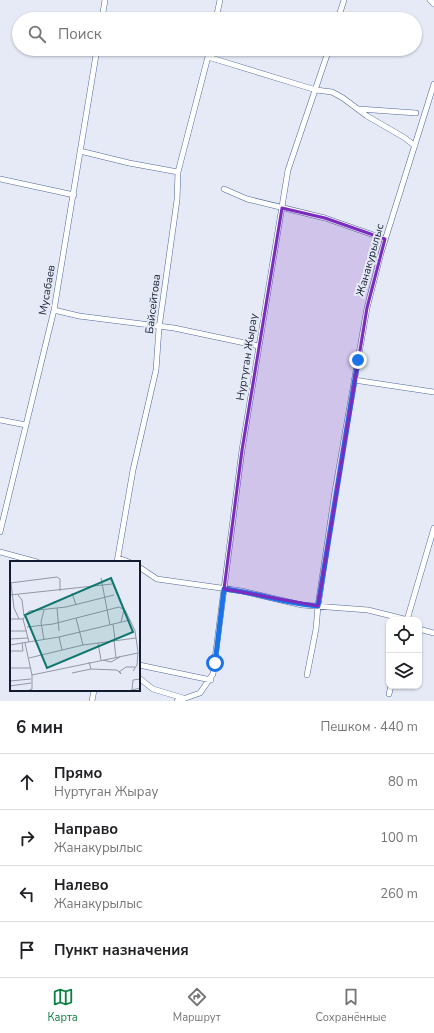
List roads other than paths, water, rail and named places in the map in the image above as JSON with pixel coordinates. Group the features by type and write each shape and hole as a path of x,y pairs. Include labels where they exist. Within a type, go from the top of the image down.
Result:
{"street":[{"path":"103,12 105,0"},
{"path":"217,12 220,0"},
{"path":"340,12 344,0"},
{"path":"430,0 434,4"},
{"name":"Мусабаев","path":"0,532 54,310 96,56"},
{"name":"Нуртуган Жырау","path":"211,680 242,450 288,170 296,142 316,90 327,56"},
{"path":"208,57 316,90 332,92 415,146"},
{"name":"Байсейтова","path":"117,560 133,470 156,370 159,328 177,200 178,172 208,57"},
{"name":"Жанакурылыс","path":"307,675 316,629 318,606 367,308 385,239 434,84"},
{"path":"358,109 416,113"},
{"path":"80,151 129,163 178,172"},
{"path":"0,179 74,195"},
{"path":"224,189 247,199 325,218 385,239"},
{"path":"54,310 79,316 159,328 174,328 259,346"},
{"path":"354,380 434,392"},
{"path":"0,420 26,425"},
{"path":"408,617 434,528"},
{"path":"0,552 33,561"},
{"path":"140,568 157,579 242,591 302,605 368,610 395,617"},
{"path":"422,629 434,633"},
{"path":"140,665 211,680 200,693 177,701"},
{"path":"140,679 153,689 184,698"},
{"path":"389,694 390,689"},
{"path":"92,701 94,691"}]}
